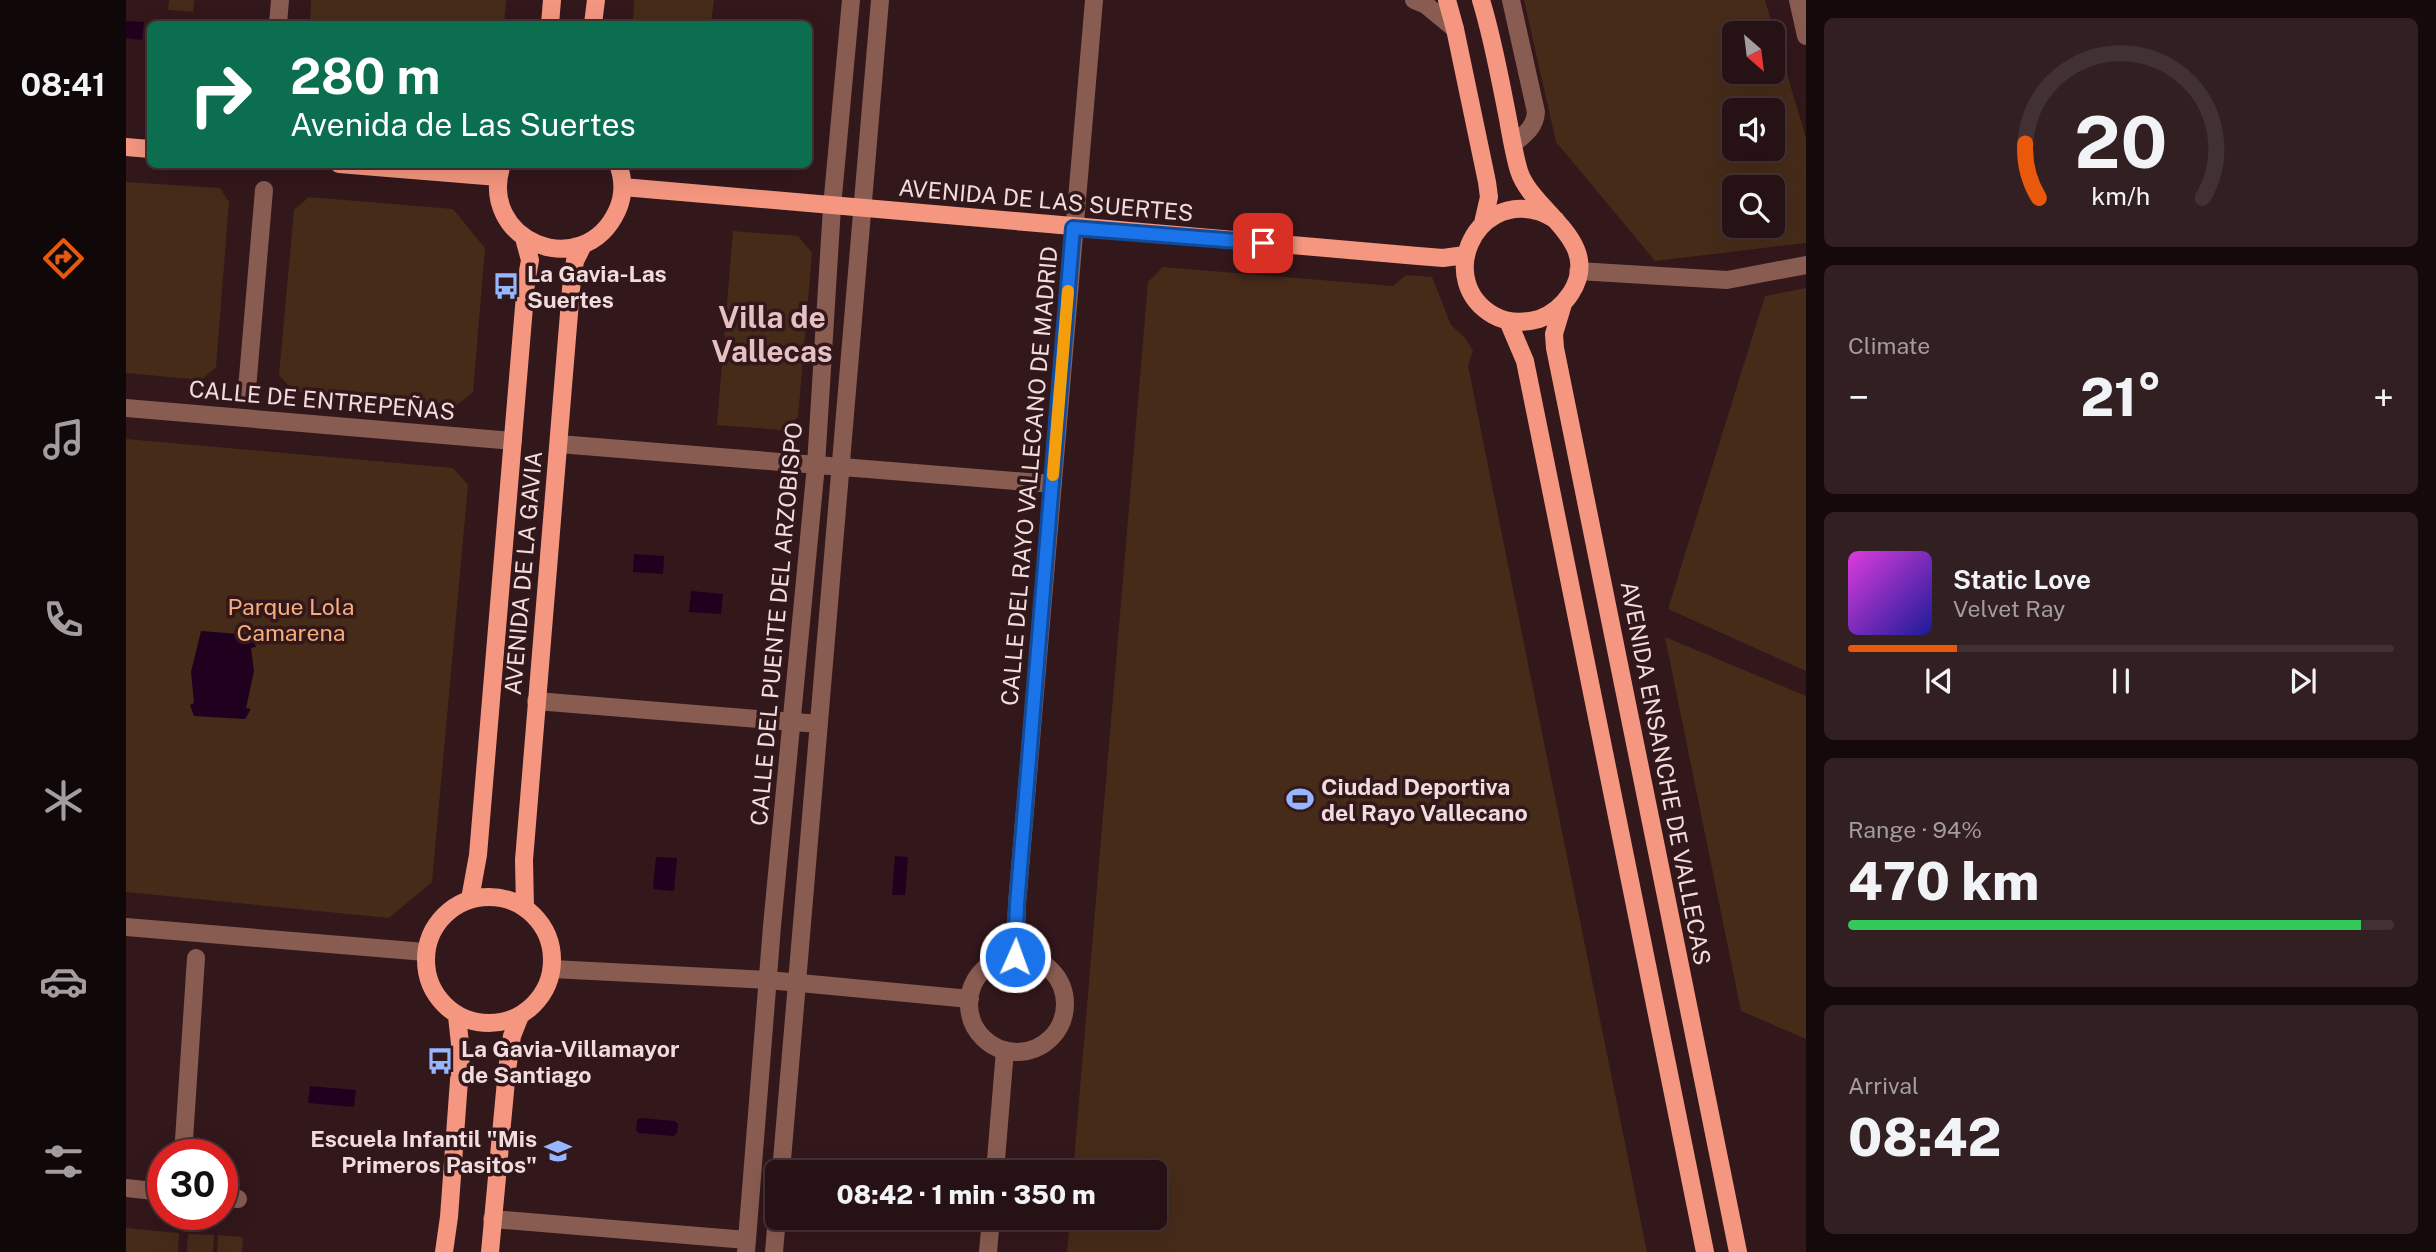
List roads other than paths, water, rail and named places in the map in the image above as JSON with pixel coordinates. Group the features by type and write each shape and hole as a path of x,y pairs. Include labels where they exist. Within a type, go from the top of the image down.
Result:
{"main road":[{"path":"550,21 552,0"},
{"path":"593,21 596,0"},
{"path":"1447,0 1487,182 1489,197 1483,223"},
{"path":"1481,0 1522,178 1574,243 1578,271"},
{"path":"126,147 147,149"},
{"path":"431,168 500,171 497,192 503,213 515,231 544,248 566,249 583,245 602,233 612,222 621,203 623,187 619,168"},
{"name":"AVENIDA DE LAS SUERTES","path":"623,187 1431,257 1465,255"},
{"path":"1556,220 1538,211 1519,209 1500,213 1483,223 1471,238 1465,255 1464,272 1469,289 1479,304 1492,315 1508,321 1528,322 1547,316 1563,304"},
{"name":"AVENIDA DE LA GAVIA","path":"470,899 478,855 530,260 524,238"},
{"name":"AVENIDA DE LA GAVIA","path":"525,908 524,860 571,289 575,261 583,245"},
{"name":"AVENIDA ENSANCHE DE VALLECAS","path":"1578,271 1573,289 1563,304 1554,334 1555,348 1738,1252"},
{"path":"1508,321 1525,361 1705,1252"},
{"path":"489,896 508,899 525,908 542,924 551,946 552,969 547,988 535,1004 520,1016 499,1023 477,1023 457,1016 442,1004 431,988 425,971 425,952 433,929 449,911 470,899 489,896"},
{"path":"444,1252 461,1054 457,1016"},
{"path":"490,1252 512,1036 520,1016"}],"street":[{"path":"278,21 280,0"},
{"name":"CALLE DEL PUENTE DEL ARZOBISPO","path":"746,1246 768,980 817,466 832,207 850,0"},
{"path":"782,1160 880,0"},
{"name":"CALLE DEL RAYO VALLECANO DE MADRID","path":"1015,957 1017,904 1094,0"},
{"path":"1413,0 1426,5 1455,29"},
{"path":"1511,0 1536,112 1536,120 1531,128 1513,144"},
{"path":"1798,0 1806,36"},
{"path":"247,389 264,190"},
{"path":"1578,271 1727,280 1806,265"},
{"name":"CALLE DE ENTREPEÑAS","path":"126,408 513,441"},
{"path":"559,444 1053,484"},
{"path":"536,701 820,724"},
{"path":"126,927 425,952"},
{"path":"1015,957 1036,960 1049,968 1059,980 1064,994 1065,1010 1062,1023 1044,1044 1018,1052 993,1045 982,1036 974,1025 970,1012 974,984 982,972 993,963 1015,957"},
{"path":"184,1139 195,958"},
{"path":"552,969 768,980 970,999"},
{"path":"996,1160 1005,1050"},
{"path":"126,1188 147,1190"},
{"path":"492,1219 746,1246"},
{"path":"774,1252 776,1230"},
{"path":"988,1252 990,1230"}],"place":[{"name":"La Gavia-Las Suertes","path":"506,286"},
{"name":"Ciudad Deportiva del Rayo Vallecano","path":"1300,799"},
{"name":"La Gavia-Villamayor de Santiago","path":"440,1061"},
{"name":"Escuela Infantil \"Mis Primeros Pasitos\"","path":"558,1151"}],"district":[{"name":"Villa de Vallecas","path":"772,334"}],"park label":[{"name":"Parque Lola Camarena","path":"291,619"}]}
